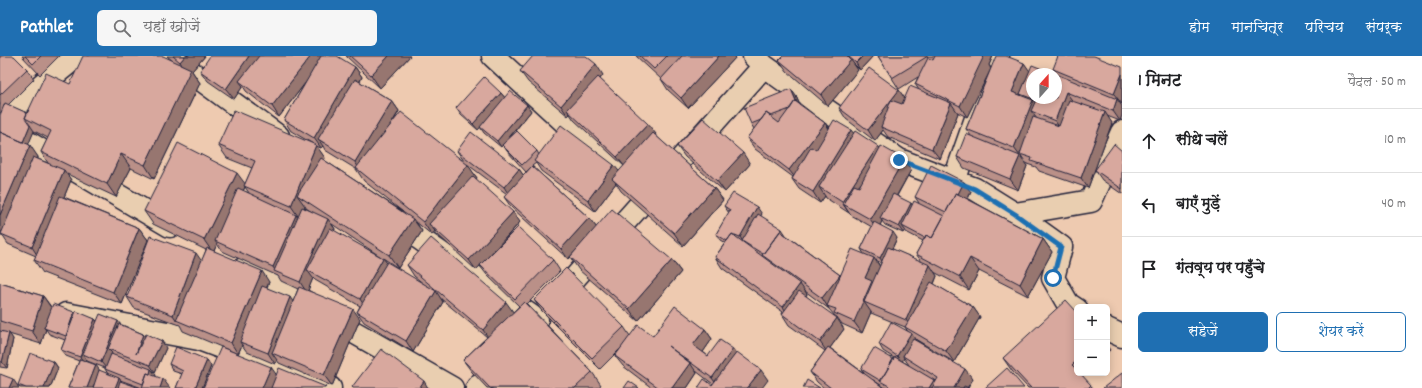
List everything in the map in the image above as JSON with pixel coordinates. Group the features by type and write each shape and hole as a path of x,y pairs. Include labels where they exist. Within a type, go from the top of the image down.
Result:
{"street":[{"path":"0,120 77,56"},
{"path":"169,56 291,145"},
{"path":"493,56 646,198"},
{"path":"954,181 998,56"},
{"path":"477,388 646,198 759,61 813,101 899,160 975,189 1015,214 1061,247 1053,278 1068,304 1074,308"},
{"path":"0,126 190,238"},
{"path":"1015,214 1091,201 1122,132"},
{"path":"374,206 537,320"},
{"path":"224,258 452,388"},
{"path":"46,310 199,339 330,388"},
{"path":"1110,331 1122,336"}],"building":[{"path":"0,56 14,56 27,69 0,95"},
{"path":"25,56 41,56 33,64"},
{"path":"83,56 163,56 191,69 145,165 121,154 107,184 41,152 51,131 25,118 46,73 70,84"},
{"path":"173,56 185,56 180,62"},
{"path":"210,56 249,56 226,89 200,71"},
{"path":"259,56 311,56 272,106 239,81"},
{"path":"321,56 337,56 355,67 314,138 284,120"},
{"path":"350,56 389,56 371,75"},
{"path":"533,56 586,56 596,64 561,106 520,71"},
{"path":"640,56 667,56 654,69"},
{"path":"682,56 719,56 681,98 661,79"},
{"path":"783,56 847,56 851,60 821,95 779,60"},
{"path":"848,56 863,56 856,63"},
{"path":"878,56 928,56 892,78"},
{"path":"935,56 981,56 983,58 960,106 915,84 928,58 933,60"},
{"path":"996,56 1006,56 1024,63 1012,92 1026,97 1026,104 1031,104 1014,148 966,129"},
{"path":"1058,56 1094,56 1122,67 1122,74 1114,94 1062,73 1062,68 1053,68"},
{"path":"1032,65 1040,68 1031,68"},
{"path":"869,68 899,90 868,130 839,108"},
{"path":"1062,76 1117,99 1113,111 1066,92 1062,103"},
{"path":"484,77 501,93 473,124 456,108"},
{"path":"598,77 648,124 617,157 567,110"},
{"path":"355,79 392,101 355,162 318,139"},
{"path":"1026,80 1026,96 1020,94"},
{"path":"910,86 951,103 932,149 881,127 891,100 902,104"},
{"path":"791,89 796,101 790,109 771,116 766,113 761,120 751,124 744,108"},
{"path":"510,91 527,105 497,141 480,127"},
{"path":"1069,100 1105,112 1081,178 1031,161 1032,158 1020,154 1033,117 1059,126"},
{"path":"795,101 825,123 789,170 747,138 766,113 779,123"},
{"path":"5,103 27,113 25,118 30,125 23,142 0,132 0,115"},
{"path":"1034,104 1061,104 1055,121 1031,111"},
{"path":"234,110 316,145 291,206 244,186 255,161 218,145"},
{"path":"401,112 468,165 423,222 356,168"},
{"path":"703,118 743,153 717,181 677,146"},
{"path":"834,120 851,130 813,192 792,179 811,147 816,150"},
{"path":"561,125 614,165 588,200 534,161"},
{"path":"517,131 537,151 522,165 502,145"},
{"path":"855,131 878,146 842,202 819,187"},
{"path":"0,132 30,145 0,215"},
{"path":"471,132 519,169 504,187 457,151"},
{"path":"653,133 714,188 674,233 612,179"},
{"path":"966,134 1020,156 1010,179 957,157"},
{"path":"178,143 237,173 204,240 144,211"},
{"path":"1114,144 1122,151 1122,189 1095,170"},
{"path":"881,146 904,159 870,219 843,204 854,185 859,187"},
{"path":"33,157 64,170 32,247 1,234"},
{"path":"321,158 413,219 389,255 297,195"},
{"path":"931,165 964,182 958,194 956,193 946,212 915,197"},
{"path":"532,166 589,218 561,249 504,197"},
{"path":"473,176 513,212 469,260 429,224"},
{"path":"238,188 296,215 273,267 215,241"},
{"path":"733,193 757,207 740,237 732,234 727,241 716,234 730,210 724,206"},
{"path":"956,193 1043,239 1020,284 970,258 960,277 916,254 926,235 932,238"},
{"path":"893,194 911,203 899,227 880,218"},
{"path":"60,196 139,228 113,292 34,260"},
{"path":"914,201 944,216 932,238 926,235 925,238 902,226"},
{"path":"302,207 328,219 300,282 274,271"},
{"path":"612,209 672,260 629,309 570,257"},
{"path":"758,214 782,229 763,254 742,241"},
{"path":"874,222 893,232 880,258 861,249"},
{"path":"518,227 553,260 515,299 480,265"},
{"path":"330,228 383,258 360,299 307,270"},
{"path":"780,231 840,275 822,298 762,255"},
{"path":"732,234 800,284 783,307 715,257"},
{"path":"150,236 196,253 173,315 127,297"},
{"path":"431,238 506,302 483,330 407,265"},
{"path":"888,247 930,265 906,320 864,302"},
{"path":"207,248 262,271 231,343 176,320"},
{"path":"852,249 874,258 865,278 872,281 854,322 834,313 836,309 827,306"},
{"path":"387,262 436,291 406,341 357,312"},
{"path":"566,268 624,327 592,358 534,300"},
{"path":"931,282 973,307 946,351 905,327"},
{"path":"0,283 43,296 32,331 0,321"},
{"path":"262,286 290,297 268,353 240,342"},
{"path":"299,287 353,309 324,375 272,353"},
{"path":"799,291 837,318 820,342 782,314"},
{"path":"1066,300 1074,309 1074,363 1072,365 1074,367 1074,376 1083,376 1091,385 1088,388 1031,388 1003,358"},
{"path":"524,302 592,372 575,388 490,388 463,360"},
{"path":"53,304 74,312 66,336 44,328"},
{"path":"675,306 705,329 693,345 708,356 720,340 733,349 712,378 668,346 690,363 672,388 659,388 615,356 638,325 653,336"},
{"path":"76,311 95,319 80,357 61,350"},
{"path":"100,314 118,321 101,362 83,354"},
{"path":"891,322 911,333 897,356 879,344"},
{"path":"119,324 143,334 136,354 146,334 162,341 150,365 108,349"},
{"path":"0,331 9,333 2,362 0,362"},
{"path":"913,339 965,369 954,388 932,388 938,378 903,356"},
{"path":"176,347 207,360 195,388 176,388 183,371 169,364"},
{"path":"221,347 271,367 262,388 203,388"},
{"path":"828,347 884,388 831,388 810,372"},
{"path":"874,348 893,359 881,381 861,369"},
{"path":"381,349 424,381 419,388 352,387"},
{"path":"737,352 761,370 747,388 698,388 704,379 712,385"},
{"path":"30,353 54,362 44,388 26,388 18,385"},
{"path":"111,354 151,369 150,374 147,373 143,384 105,369"},
{"path":"895,357 934,380 929,388 888,388 889,386 880,381"},
{"path":"80,359 96,365 87,388 68,388"},
{"path":"279,368 326,387 271,388"},
{"path":"1007,368 1024,388 985,388"},
{"path":"99,370 119,378 115,388 93,388"},
{"path":"147,373 163,379 160,388 142,388"},
{"path":"1122,373 1122,388 1103,388"},
{"path":"0,374 13,379 9,388 0,388"},
{"path":"807,380 820,388 803,388"},
{"path":"120,381 140,388 118,388"},
{"path":"629,381 639,388 624,388"}],"route":[{"path":"899,160 975,189 1015,214 1061,247 1053,278"}]}
